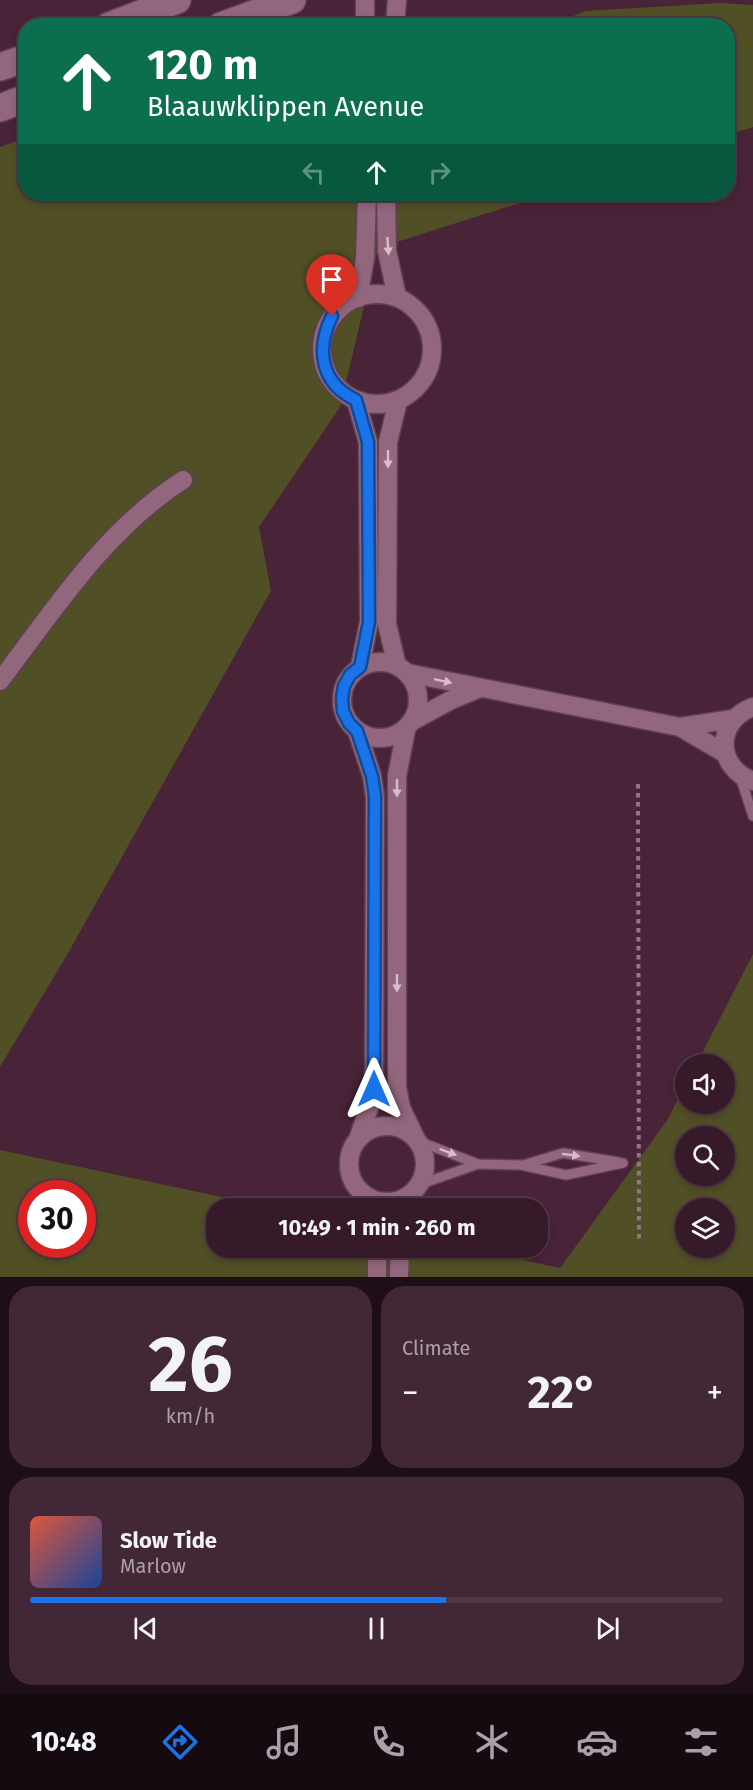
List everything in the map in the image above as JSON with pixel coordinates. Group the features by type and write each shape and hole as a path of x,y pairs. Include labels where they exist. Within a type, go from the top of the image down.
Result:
{"main road":[{"path":"131,18 177,0"},
{"path":"243,18 292,0"},
{"path":"0,67 18,61"},
{"path":"0,108 18,101"}],"street":[{"path":"365,0 365,18"},
{"path":"396,18 397,0"},
{"path":"358,297 365,259 367,201"},
{"path":"386,201 387,251 397,297"},
{"path":"378,294 397,297 414,307 426,322 432,340 432,359 426,376 414,391 398,401 379,405 362,403 346,395 333,382 324,367 322,349 324,332 332,316 345,304 358,297 378,294"},
{"path":"356,400 368,442 369,622 360,667"},
{"path":"398,401 388,442 387,624 402,669 415,683 419,696 418,708 410,725 397,776 397,1087 401,1108 426,1159 425,1172 411,1197"},
{"path":"0,681 98,554 140,511 183,480"},
{"path":"480,688 452,700 394,736 382,739 369,737 357,731 349,723 343,711 344,686 350,675 360,667 385,662 402,669 480,688 680,727 726,754"},
{"path":"746,778 731,766 724,742 733,719 742,711 753,707"},
{"path":"680,727 733,719"},
{"path":"357,731 372,776 375,796 374,1089 358,1139 351,1150 349,1169 364,1198"},
{"path":"358,1139 367,1131 379,1126 404,1129 416,1139"},
{"path":"377,1258 377,1277"},
{"path":"399,1277 400,1258"}],"lane":[{"path":"746,778 753,816"},
{"path":"416,1139 478,1164 521,1166 566,1175 623,1163 563,1153 521,1166"},
{"path":"411,1197 478,1164"}],"path":[{"path":"638,784 639,1242"}],"shaded area":[{"path":"720,3 753,5 753,127 735,133 735,18 568,18 585,11"},
{"path":"18,141 18,201 526,201 378,248 340,407 259,527 271,591 67,955 0,1067 0,147"},
{"path":"753,954 753,1277 0,1277 0,1150 227,1198 206,1198 206,1258 512,1258 560,1268 668,1119 675,1105 675,1114 735,1114 735,1054 702,1054"}],"route":[{"path":"332,316 324,332 322,349 324,367 333,382 346,395 356,400 368,442 369,622 360,667 350,675 344,686 342,698 343,711 349,723 357,731 372,776 375,796 374,1089"}]}
